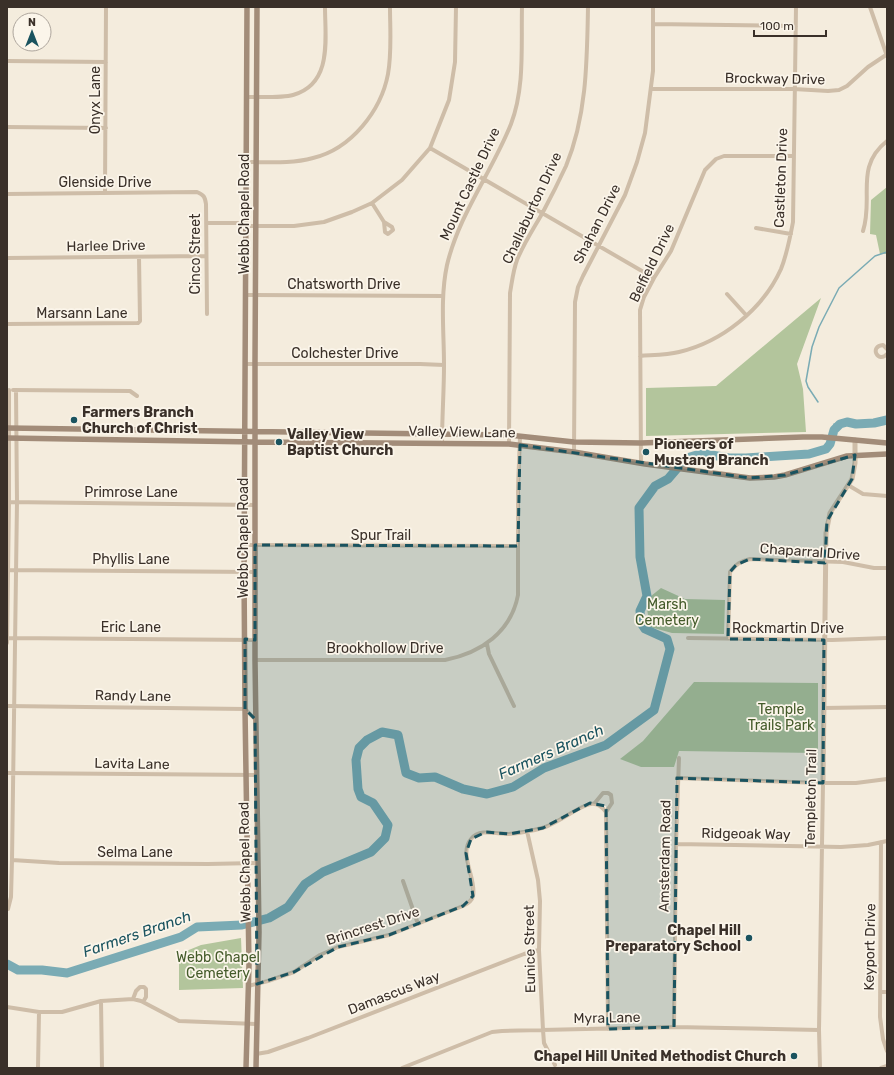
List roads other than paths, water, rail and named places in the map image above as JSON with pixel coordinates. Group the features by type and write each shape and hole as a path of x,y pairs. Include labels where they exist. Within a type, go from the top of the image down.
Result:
{"main road":[{"name":"Webb Chapel Road","path":"246,1068 248,864 245,709 244,504 247,7"},
{"name":"Webb Chapel Road","path":"256,1068 259,932 255,719 254,505 257,7"},
{"path":"246,69 257,69"},
{"name":"Valley View Lane","path":"11,428 509,435 574,442 641,443 822,437 887,443"},
{"path":"164,431 164,440"},
{"name":"Valley View Lane","path":"8,438 509,444 574,452 641,464 741,478 774,477 847,456 887,454"}],"street":[{"name":"Onyx Lane","path":"105,192 106,7"},
{"path":"246,97 292,96 301,92 317,79 322,69 324,59 325,7"},
{"path":"246,162 295,161 323,155 336,148 360,129 377,104 388,75 390,62 390,7"},
{"path":"206,223 238,223 246,226 294,226 324,222 372,203 402,180 430,148 445,112 453,82 456,62 456,7"},
{"name":"Mount Castle Drive","path":"442,444 444,365 443,296 447,266 451,249 460,224 504,141 516,106 521,72 522,7"},
{"name":"Challaburton Drive","path":"509,444 510,293 512,280 517,260 558,184 567,163 582,108 586,81 588,7"},
{"name":"Shahan Drive","path":"574,452 575,302 581,282 623,201 637,162 645,133 653,71 653,7"},
{"name":"Castleton Drive","path":"640,356 680,352 704,344 731,328 746,315 765,296 775,280 785,257 793,222 796,7"},
{"path":"870,7 886,55"},
{"path":"653,24 796,26"},
{"name":"Brockway Drive","path":"651,89 839,90 847,86 868,67 886,55"},
{"path":"7,61 106,62"},
{"path":"7,127 106,128"},
{"path":"863,231 866,220 866,182 869,166 873,155 880,146 887,141"},
{"path":"430,148 654,278"},
{"name":"Belfield Drive","path":"641,464 640,310 644,297 671,251 701,178 709,165 716,159 724,156 794,156"},
{"name":"Glenside Drive","path":"7,194 105,192 198,192 203,194"},
{"name":"Cinco Street","path":"203,194 206,204 206,314"},
{"path":"372,203 384,222"},
{"path":"756,228 791,234"},
{"name":"Harlee Drive","path":"7,258 206,256"},
{"name":"Marsann Lane","path":"7,324 138,323 140,321 139,257"},
{"name":"Chatsworth Drive","path":"246,294 443,296"},
{"path":"727,294 746,315"},
{"path":"887,349 885,346 879,346 876,348 877,356 881,357 887,354"},
{"name":"Colchester Drive","path":"246,364 444,365"},
{"path":"7,908 11,897 12,860 9,841 13,773 17,502 17,438 11,428 8,390 130,391 136,396"},
{"path":"7,643 8,438 11,428 16,390"},
{"name":"Brookhollow Drive","path":"255,660 445,660 468,655 487,644 503,628 517,604 519,587 518,487 520,437"},
{"name":"Templeton Trail","path":"820,1068 819,1030 825,563 827,521 836,501 852,479 854,469 855,440"},
{"path":"848,485 863,494 887,496"},
{"name":"Primrose Lane","path":"8,502 254,505"},
{"name":"Spur Trail","path":"245,544 518,546"},
{"name":"Chaparral Drive","path":"728,639 730,572 736,565 750,559 825,563 843,562 874,568 887,568"},
{"name":"Phyllis Lane","path":"8,570 255,572"},
{"name":"Eric Lane","path":"7,638 255,640"},
{"name":"Rockmartin Drive","path":"688,638 824,640 887,638"},
{"path":"487,644 489,654 514,706"},
{"name":"Randy Lane","path":"7,706 245,709"},
{"path":"824,708 887,707"},
{"path":"245,709 255,719"},
{"name":"Amsterdam Road","path":"674,1027 677,778 679,758"},
{"name":"Lavita Lane","path":"7,773 256,775"},
{"path":"677,778 823,783 856,783 887,779"},
{"name":"Brincrest Drive","path":"248,986 294,972 320,955 338,947 389,935 470,902 473,896 473,889 466,853 467,845 471,839 480,833 486,832 509,834 543,828 586,805 594,804 603,793 608,793 611,795 612,803 606,812"},
{"path":"594,804 606,812 608,1029"},
{"name":"Eunice Street","path":"527,831 538,880 540,901 539,950 544,1043 555,1065"},
{"name":"Ridgeoak Way","path":"676,844 852,847 887,841"},
{"name":"Keyport Drive","path":"882,842 880,992 882,1029 887,1051"},
{"name":"Selma Lane","path":"12,860 59,863 257,863"},
{"path":"404,881 418,924"},
{"path":"881,934 887,934"},
{"name":"Damascus Way","path":"256,1054 268,1052 308,1038 524,954 539,950"},
{"path":"133,999 140,987 144,987 146,988 147,992 143,1002"},
{"path":"880,992 887,992"},
{"path":"7,1007 39,1012 62,1012 101,1001 133,999 143,1002 179,1021 256,1024"},
{"path":"101,1001 102,1068"},
{"path":"38,1068 39,1012"},
{"name":"Myra Lane","path":"402,1068 492,1032 674,1027 819,1030"},
{"path":"881,1068 887,1066"}],"waterway":[{"path":"818,402 808,387 806,381 812,347 819,327 839,288 875,256 887,252"},
{"name":"Farmers Branch","path":"7,964 18,970 42,970 67,973 181,937 197,927 242,925 269,918 288,907 305,884 323,872 371,852 385,838 388,825 373,803 361,797 358,789 356,760 359,748 367,740 382,732 398,735 406,773 419,778 435,777 463,789 487,794 513,787 544,768 606,745 654,710 670,649 667,639 645,629 641,623 640,611 647,596 640,557 639,508 655,486 668,479 680,465 690,457 700,454 729,458 809,454 826,449 830,444 834,430 840,424 847,422 856,424 874,423 887,420"}],"place":[{"name":"Farmers Branch Church of Christ","path":"74,420"},
{"name":"Valley View Baptist Church","path":"279,442"},
{"name":"Pioneers of Mustang Branch","path":"646,452"},
{"name":"Chapel Hill Preparatory School","path":"749,938"},
{"name":"Chapel Hill United Methodist Church","path":"794,1056"}],"park label":[{"name":"Marsh Cemetery","path":"667,612"},
{"name":"Temple Trails Park","path":"781,718"},
{"name":"Webb Chapel Cemetery","path":"218,966"}]}
